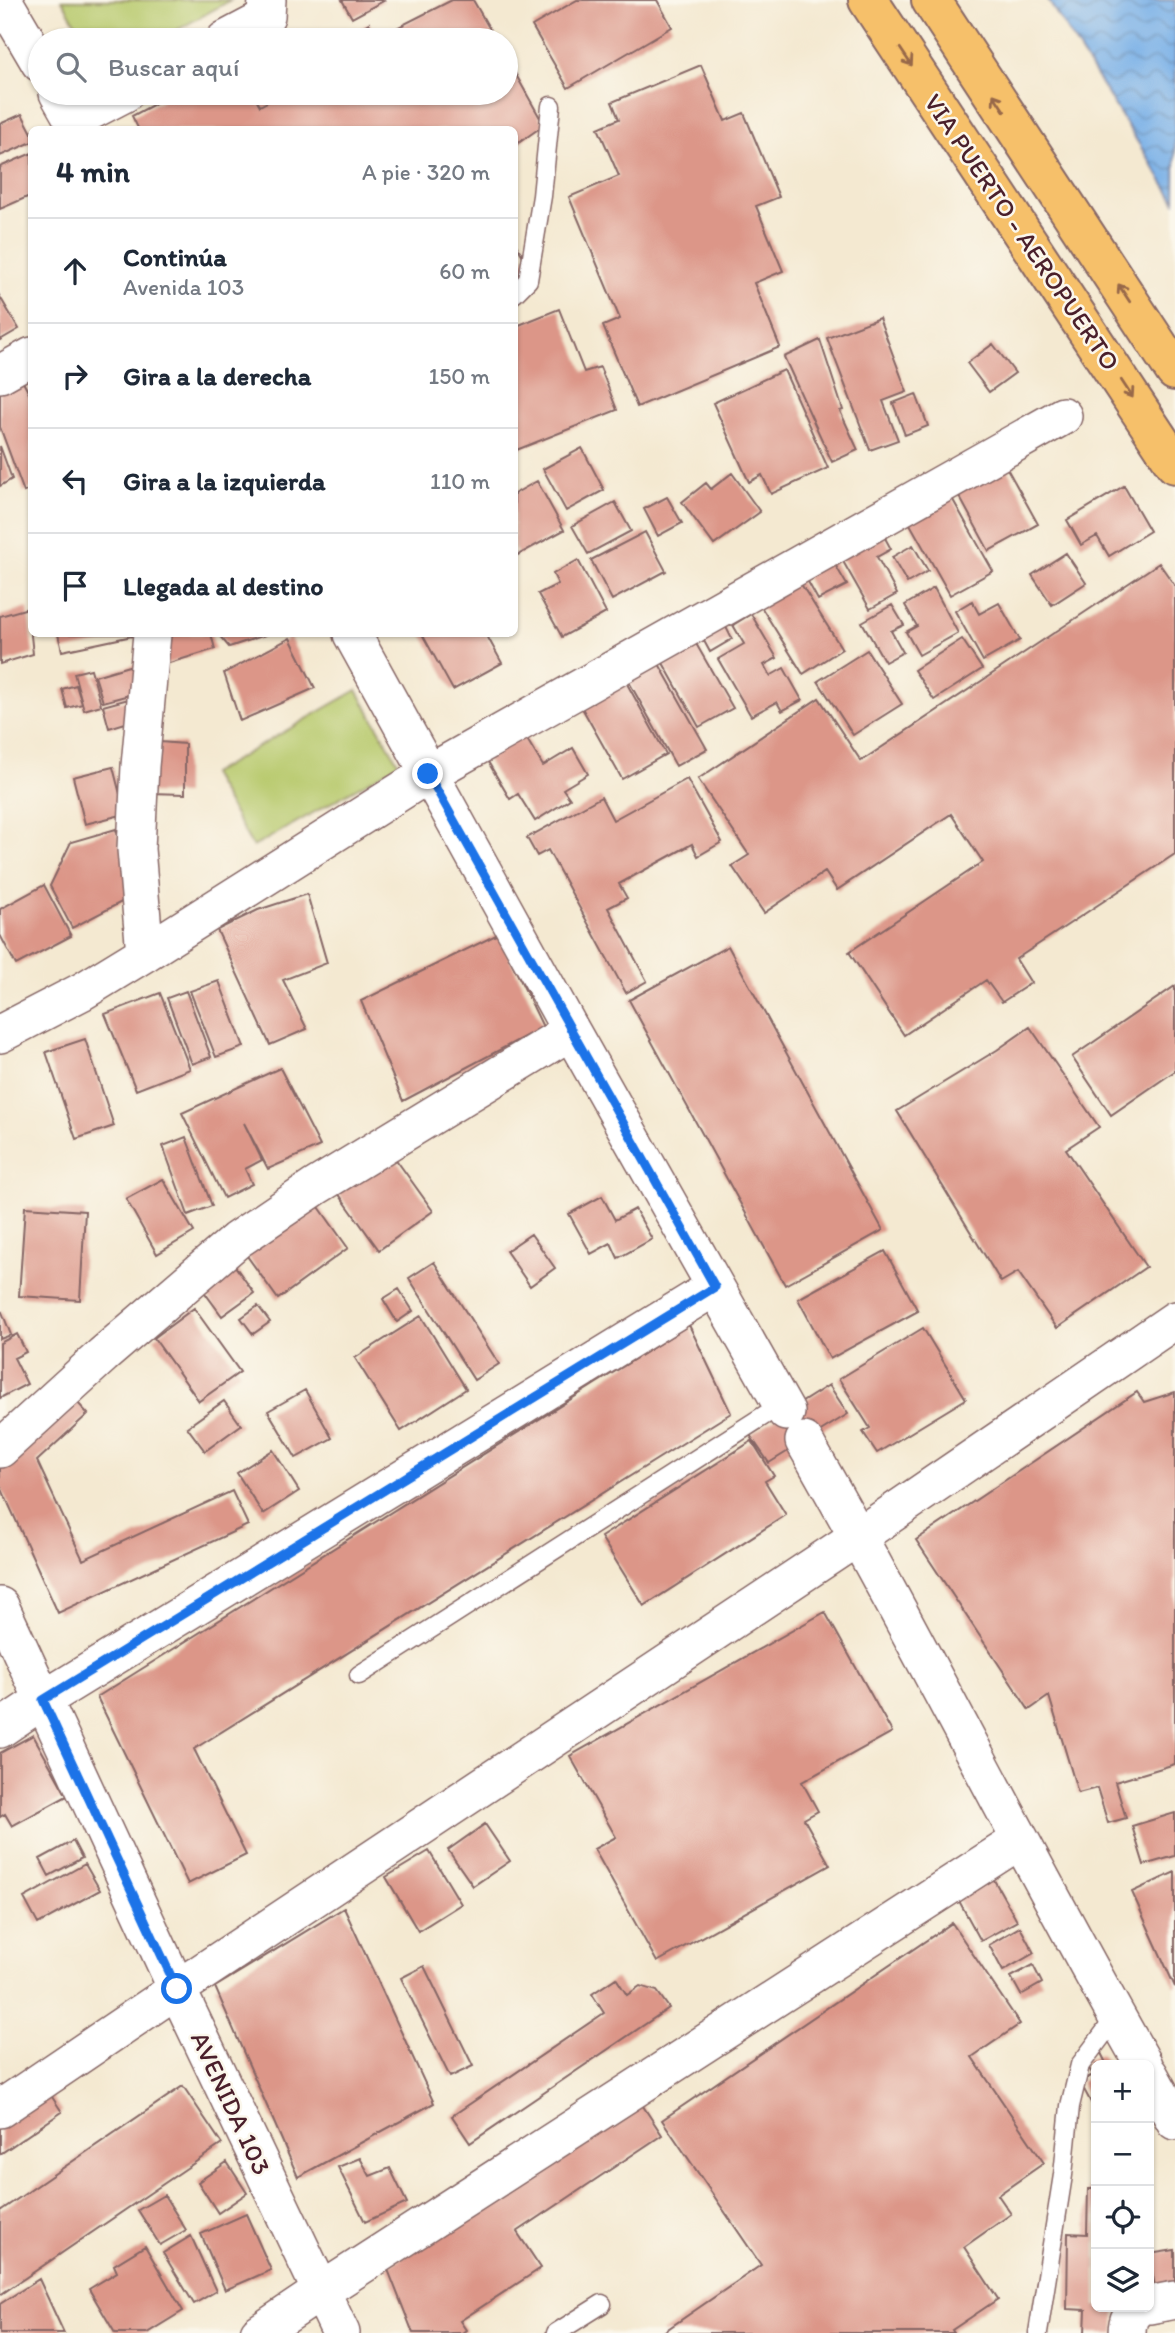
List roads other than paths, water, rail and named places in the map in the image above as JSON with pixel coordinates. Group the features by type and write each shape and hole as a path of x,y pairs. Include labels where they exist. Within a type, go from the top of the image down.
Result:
{"main road":[{"name":"VIA PUERTO - AEROPUERTO","path":"868,0 1175,464"},
{"name":"VIA PUERTO - AEROPUERTO","path":"931,0 1175,371"}],"street":[{"path":"4,0 28,42"},
{"path":"248,28 266,16 267,0"},
{"path":"70,114 94,105"},
{"path":"0,374 28,358"},
{"path":"0,1034 83,991 428,774 1063,416"},
{"path":"145,953 136,849 140,766 152,637"},
{"path":"354,637 571,1031 859,1536 1140,2060"},
{"path":"0,1449 153,1311 237,1240 323,1182 571,1031"},
{"path":"0,1729 715,1287"},
{"path":"0,2109 859,1536 1175,1320"},
{"name":"AVENIDA 103","path":"0,1606 177,1989 341,2333"},
{"path":"259,2333 1020,1840"},
{"path":"1154,2083 1175,2121"},
{"path":"1154,2304 1175,2300"},
{"path":"1128,2333 1127,2323 1133,2312"}],"lane":[{"path":"518,290 528,279 542,196 551,106"},
{"path":"359,1675 791,1419"},
{"path":"1038,2333 1063,2175 1070,2106 1080,2065 1116,2017"},
{"path":"556,2333 602,2304"}],"water":[{"path":"1048,0 1175,0 1175,201"}]}
